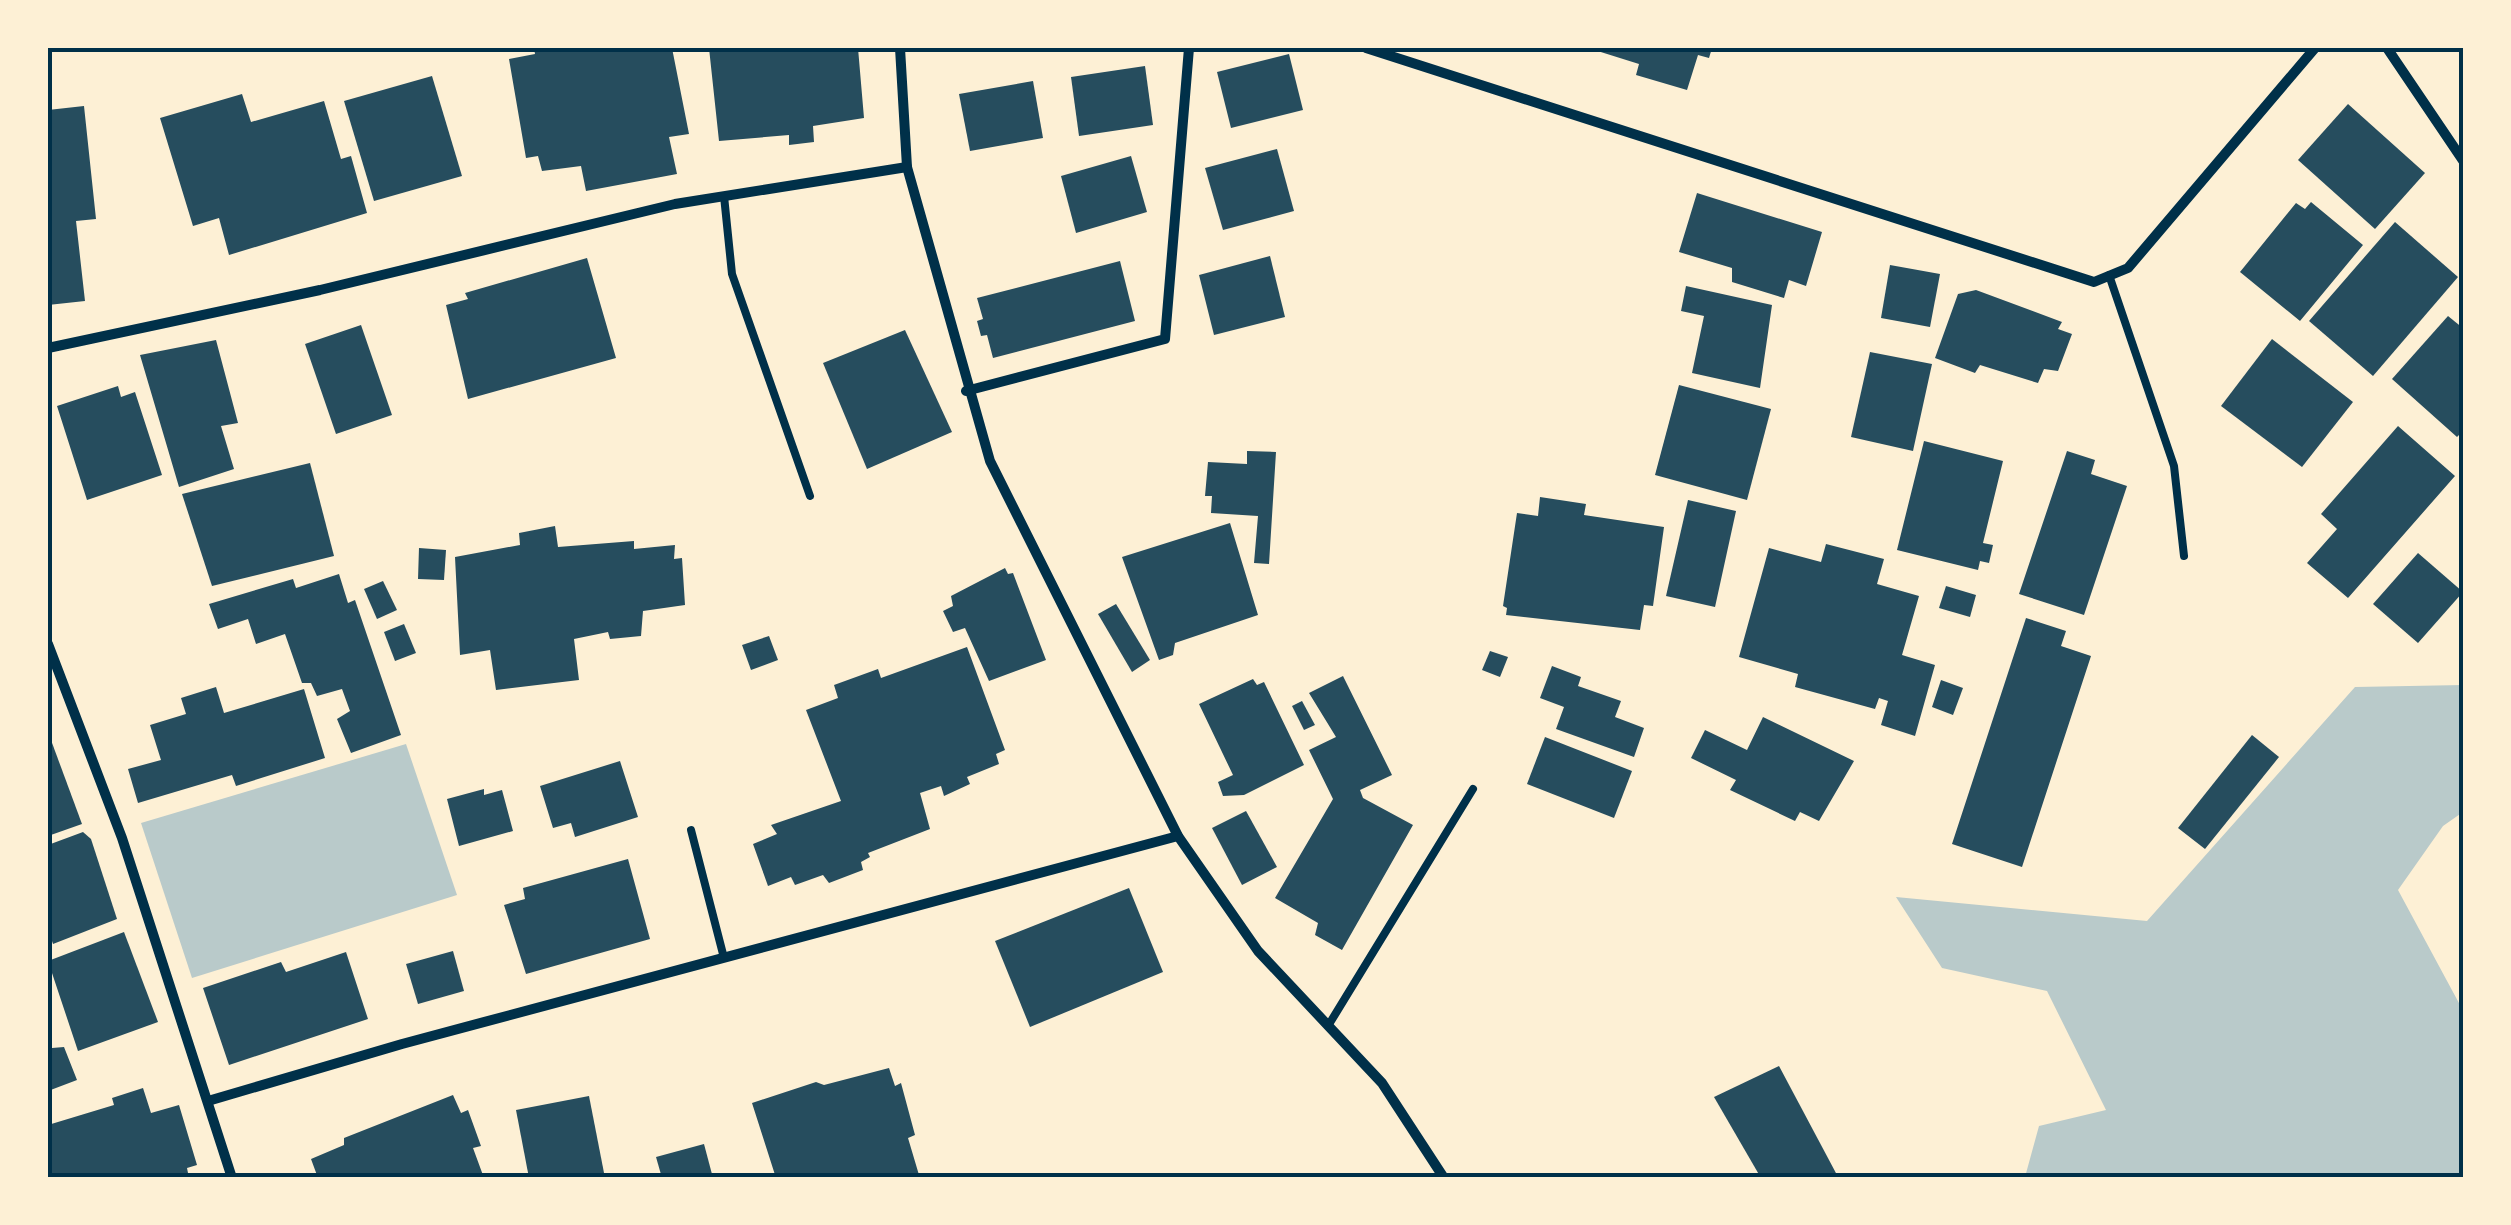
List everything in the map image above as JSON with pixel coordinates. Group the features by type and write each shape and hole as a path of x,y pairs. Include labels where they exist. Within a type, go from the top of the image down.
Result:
{"street":[{"path":"900,48 907,167 966,391 990,461 1178,836 1258,951 1382,1083 1444,1178"},
{"path":"966,391 1165,339 1189,48"},
{"path":"1366,48 2094,282 2128,268 2315,48"},
{"path":"2388,48 2464,162"},
{"path":"48,348 724,196 907,167"},
{"path":"48,644 122,838 232,1178"},
{"path":"208,1101 1178,836"}],"lane":[{"path":"724,196 732,274 810,496"},
{"path":"2110,275 2174,466 2184,556"},
{"path":"1328,1026 1473,789"},
{"path":"690,830 724,958"}],"shaded area":[{"path":"2463,685 2463,812 2443,826 2398,890 2460,1005 2463,1177 2025,1177 2039,1126 2106,1110 2047,991 1942,968 1896,897 2147,921 2355,687"},
{"path":"406,744 457,895 192,978 141,823"}],"building":[{"path":"534,48 672,48 689,134 669,137 677,174 586,191 581,166 542,171 538,156 526,158 509,59 535,54"},
{"path":"709,48 858,48 864,118 813,126 814,142 789,145 789,135 719,141"},
{"path":"1588,48 1712,48 1709,58 1698,55 1687,90 1636,75 1639,64"},
{"path":"1289,54 1303,110 1231,128 1217,72"},
{"path":"1145,66 1153,125 1079,136 1071,77"},
{"path":"432,76 462,176 374,201 344,101"},
{"path":"1033,81 1043,138 970,151 959,94"},
{"path":"242,94 251,122 324,101 341,159 351,156 367,213 229,255 219,218 193,226 160,118"},
{"path":"2348,104 2425,173 2375,229 2298,160"},
{"path":"84,106 96,219 76,221 85,301 48,305 48,110"},
{"path":"1277,149 1294,211 1223,230 1205,168"},
{"path":"1131,156 1147,212 1076,233 1061,176"},
{"path":"1697,193 1822,232 1806,286 1789,280 1784,298 1732,282 1732,268 1679,252"},
{"path":"2311,202 2363,245 2300,321 2240,272 2296,203 2305,209"},
{"path":"2395,222 2458,277 2373,376 2309,321"},
{"path":"1270,256 1285,317 1214,335 1199,275"},
{"path":"587,258 616,358 468,399 446,305 468,299 465,293"},
{"path":"1120,261 1135,321 993,358 987,335 981,336 977,321 983,319 977,298"},
{"path":"1890,265 1940,274 1930,327 1881,318"},
{"path":"1686,286 1772,305 1760,388 1692,373 1704,316 1681,311"},
{"path":"1976,290 2062,322 2058,329 2072,334 2058,371 2044,369 2038,383 1980,365 1975,373 1935,358 1958,294"},
{"path":"2448,316 2464,329 2464,430 2457,437 2392,379"},
{"path":"361,325 392,415 336,434 305,344"},
{"path":"905,330 952,432 867,469 823,363"},
{"path":"2272,339 2353,402 2302,467 2221,406"},
{"path":"216,340 238,423 221,426 234,469 179,487 140,355"},
{"path":"1870,352 1932,364 1913,451 1851,437"},
{"path":"1679,385 1771,409 1747,500 1655,475"},
{"path":"118,386 121,397 135,392 162,475 87,500 57,406"},
{"path":"2398,426 2455,476 2348,598 2307,563 2337,529 2321,514"},
{"path":"1924,441 2003,461 1983,543 1993,545 1989,563 1980,561 1978,570 1897,550"},
{"path":"1247,451 1276,452 1269,564 1254,563 1258,516 1211,513 1212,496 1205,496 1208,462 1247,464"},
{"path":"2067,451 2095,460 2091,474 2127,486 2084,615 2019,594"},
{"path":"310,463 334,556 212,586 182,494"},
{"path":"1540,497 1586,504 1584,515 1664,527 1653,606 1644,605 1640,630 1506,615 1507,608 1503,606 1517,513 1538,516"},
{"path":"1688,500 1736,511 1715,607 1666,596"},
{"path":"1230,523 1258,615 1175,643 1173,655 1159,660 1122,557"},
{"path":"555,526 558,547 634,541 634,549 675,545 674,559 682,558 685,605 643,611 641,636 610,639 608,632 574,639 579,680 496,690 490,650 460,655 455,557 520,545 519,533"},
{"path":"1826,544 1884,559 1877,584 1919,596 1902,655 1935,665 1915,736 1881,725 1888,701 1879,698 1875,709 1795,687 1798,674 1739,657 1769,548 1821,562"},
{"path":"419,548 446,550 444,580 418,579"},
{"path":"2418,553 2463,592 2418,643 2373,604"},
{"path":"1005,568 1008,574 1013,573 1046,660 989,681 965,628 953,632 943,611 953,606 951,596"},
{"path":"339,574 348,603 355,600 401,735 351,753 337,719 350,711 342,689 317,696 311,683 302,683 285,634 256,644 248,619 218,629 209,604 293,579 296,588"},
{"path":"383,581 397,610 377,619 364,589"},
{"path":"1946,586 1976,595 1970,617 1939,608"},
{"path":"1116,604 1150,660 1132,672 1098,614"},
{"path":"2026,618 2066,631 2061,646 2091,656 2022,867 1952,844"},
{"path":"404,624 416,653 395,661 384,632"},
{"path":"769,636 778,660 751,670 742,645"},
{"path":"967,647 1005,750 996,754 999,764 967,777 970,784 944,796 941,786 920,793 930,829 868,853 870,857 861,862 863,870 829,883 823,875 795,885 791,877 768,886 753,844 777,834 771,825 841,801 806,710 838,698 834,685 878,669 881,678"},
{"path":"1490,651 1508,657 1500,677 1482,670"},
{"path":"1552,666 1581,677 1578,686 1621,701 1615,717 1644,728 1634,757 1556,729 1564,707 1540,698"},
{"path":"1343,676 1392,775 1360,790 1363,798 1413,825 1342,950 1315,935 1318,923 1275,898 1333,799 1309,750 1336,737 1309,693"},
{"path":"1253,679 1257,685 1264,682 1304,765 1244,795 1223,796 1218,782 1233,775 1199,704"},
{"path":"1941,680 1963,688 1953,715 1932,707"},
{"path":"216,687 224,713 304,689 325,758 236,786 232,775 138,803 128,769 161,760 150,725 186,714 181,698"},
{"path":"1302,701 1315,725 1304,730 1292,706"},
{"path":"1763,717 1854,761 1819,821 1800,812 1795,821 1730,790 1736,780 1691,758 1705,730 1747,750"},
{"path":"48,732 82,824 48,836"},
{"path":"2252,735 2279,757 2205,849 2178,828"},
{"path":"1545,737 1632,771 1614,818 1527,784"},
{"path":"620,761 638,817 575,837 571,823 553,828 540,786"},
{"path":"484,789 484,795 502,790 513,831 459,846 447,799"},
{"path":"1246,811 1277,867 1242,885 1212,828"},
{"path":"83,832 91,839 117,919 53,944 48,929 48,845"},
{"path":"628,859 650,939 526,974 504,905 525,899 523,888"},
{"path":"1129,888 1163,972 1030,1027 995,941"},
{"path":"124,932 158,1022 78,1051 48,961"},
{"path":"453,951 464,991 418,1004 406,964"},
{"path":"346,952 368,1019 229,1065 203,988 281,962 286,972"},
{"path":"48,1037 52,1048 64,1047 77,1080 48,1091"},
{"path":"1779,1066 1837,1175 1833,1178 1761,1178 1714,1097"},
{"path":"889,1068 895,1086 901,1083 915,1135 908,1138 919,1175 776,1178 752,1103 816,1082 824,1085"},
{"path":"143,1088 151,1113 179,1105 197,1165 187,1168 189,1178 48,1178 48,1125 114,1105 112,1098"},
{"path":"453,1095 461,1113 468,1110 481,1146 473,1148 484,1178 318,1178 311,1159 344,1145 344,1138"},
{"path":"589,1096 605,1178 529,1178 516,1110"},
{"path":"704,1144 713,1178 662,1178 656,1157"}]}
